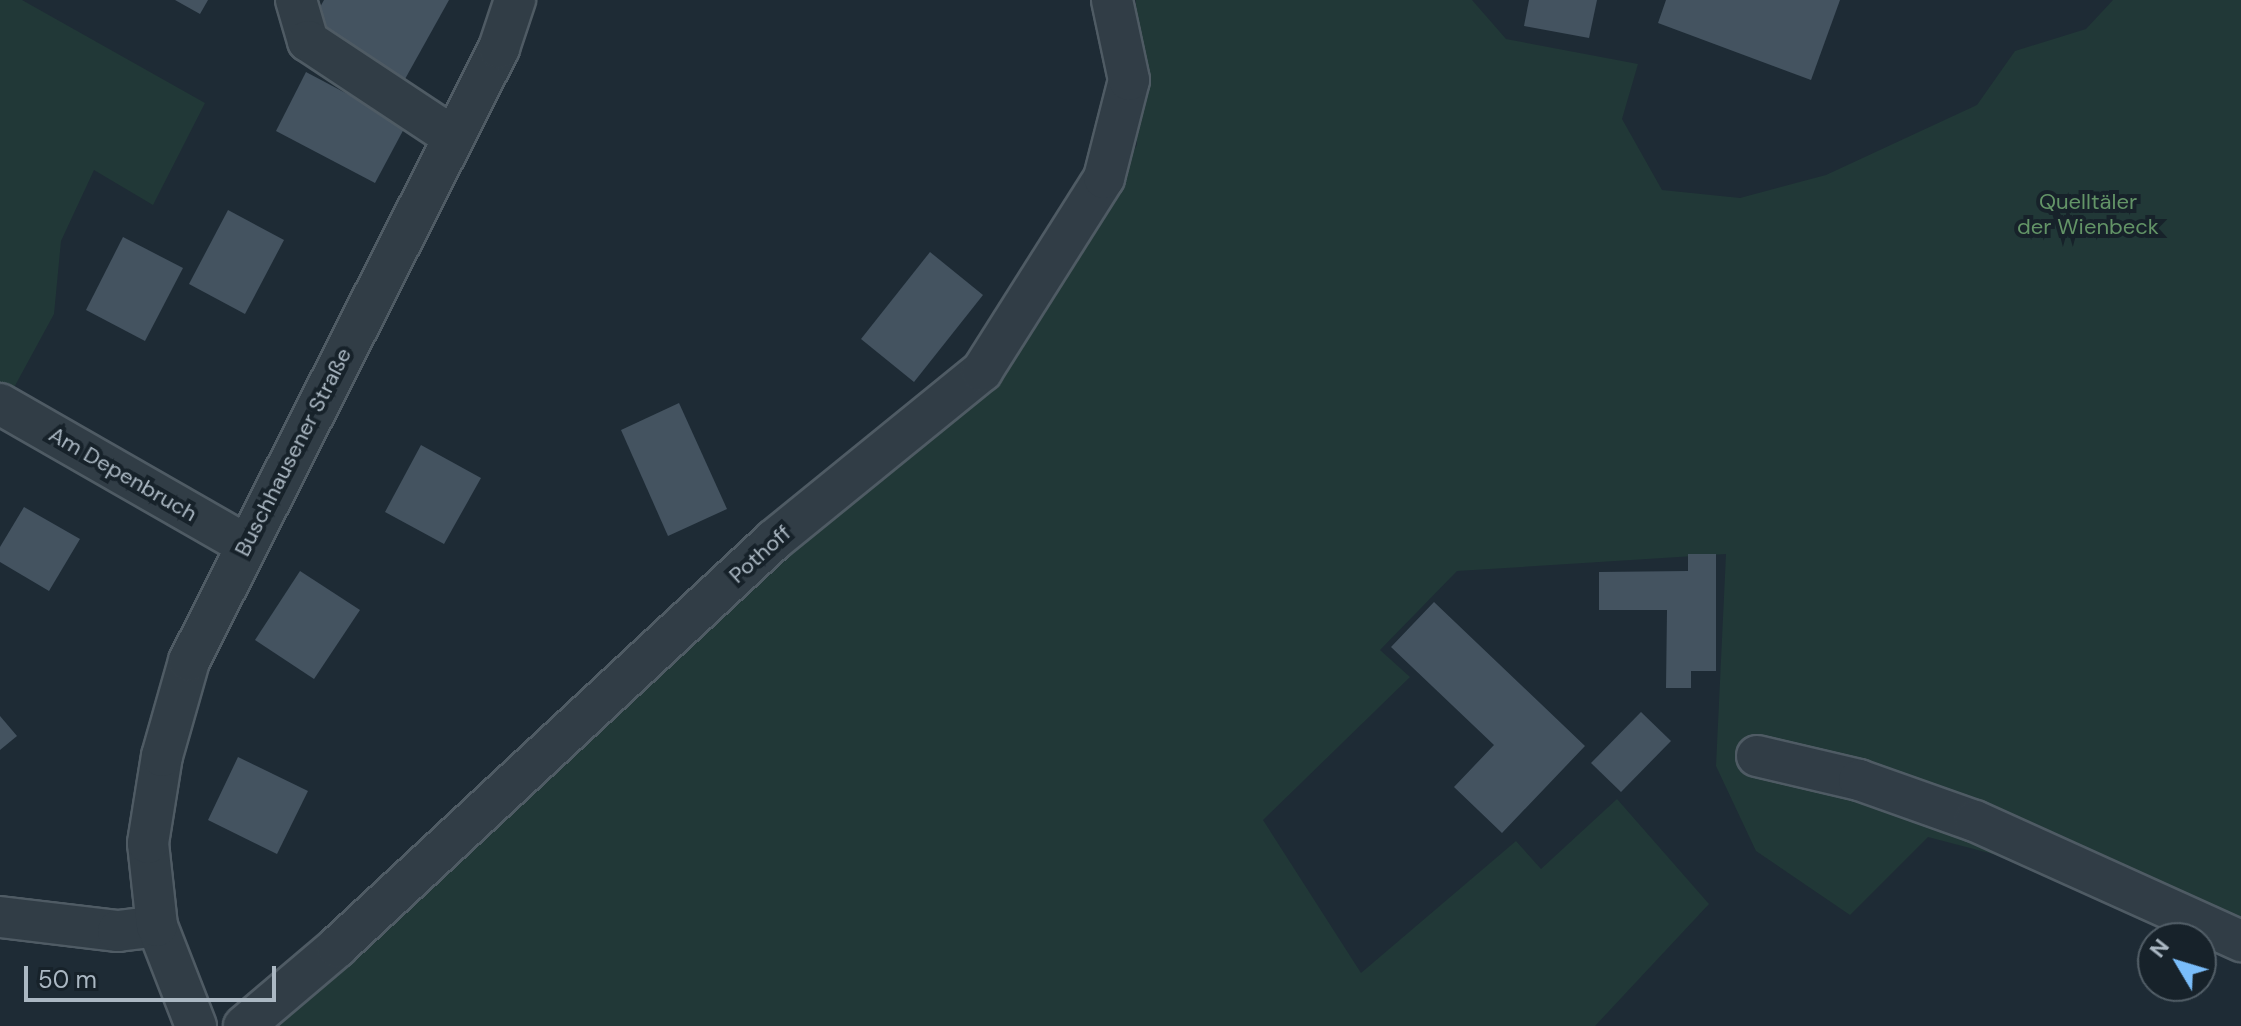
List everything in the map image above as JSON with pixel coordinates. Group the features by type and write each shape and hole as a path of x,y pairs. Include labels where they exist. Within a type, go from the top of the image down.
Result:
{"street":[{"path":"296,0 308,41 453,137"},
{"name":"Buschhausener Straße","path":"196,1026 157,926 148,843 162,756 189,661 499,48 515,0"},
{"name":"Pothoff","path":"244,1026 337,947 774,540 982,371 1104,178 1129,80 1112,0"},
{"name":"Am Depenbruch","path":"0,404 246,545"},
{"path":"1757,756 1859,780 1975,821 2241,941"},
{"path":"0,917 118,931 157,926"}],"green space":[{"path":"0,0 22,0 205,103 153,205 94,170 61,241 54,314 11,393 0,387"},
{"name":"Quelltäler der Wienbeck","path":"1136,0 1472,0 1506,39 1638,64 1622,119 1662,190 1740,198 1826,175 1977,105 2015,51 2086,29 2113,0 2241,0 2241,919 1928,837 1850,915 1756,851 1716,766 1726,554 1457,571 1380,650 1410,677 1263,820 1361,973 1516,841 1541,869 1617,799 1709,904 1595,1026 263,1026 738,592 991,389 1021,350 1137,145"}],"building":[{"path":"175,0 208,0 200,14"},
{"path":"324,0 449,0 405,79 309,27"},
{"path":"1529,0 1597,0 1589,38 1524,26"},
{"path":"1666,0 1840,0 1811,80 1658,23"},
{"path":"306,72 406,125 375,183 276,131"},
{"path":"228,210 284,240 245,314 189,284"},
{"path":"123,237 183,268 145,341 86,310"},
{"path":"930,252 983,295 914,382 861,339"},
{"path":"679,403 727,509 668,536 621,430"},
{"path":"421,445 481,478 444,544 385,512"},
{"path":"24,507 80,539 49,591 0,562 0,547"},
{"path":"1688,554 1716,554 1716,671 1691,671 1691,688 1666,688 1667,610 1599,610 1599,572 1688,571"},
{"path":"300,571 360,610 314,679 255,640"},
{"path":"1434,602 1585,746 1502,833 1454,787 1494,745 1391,647"},
{"path":"1641,712 1671,741 1621,792 1591,763"},
{"path":"0,716 17,736 0,750"},
{"path":"238,757 308,791 277,854 208,820"}]}
